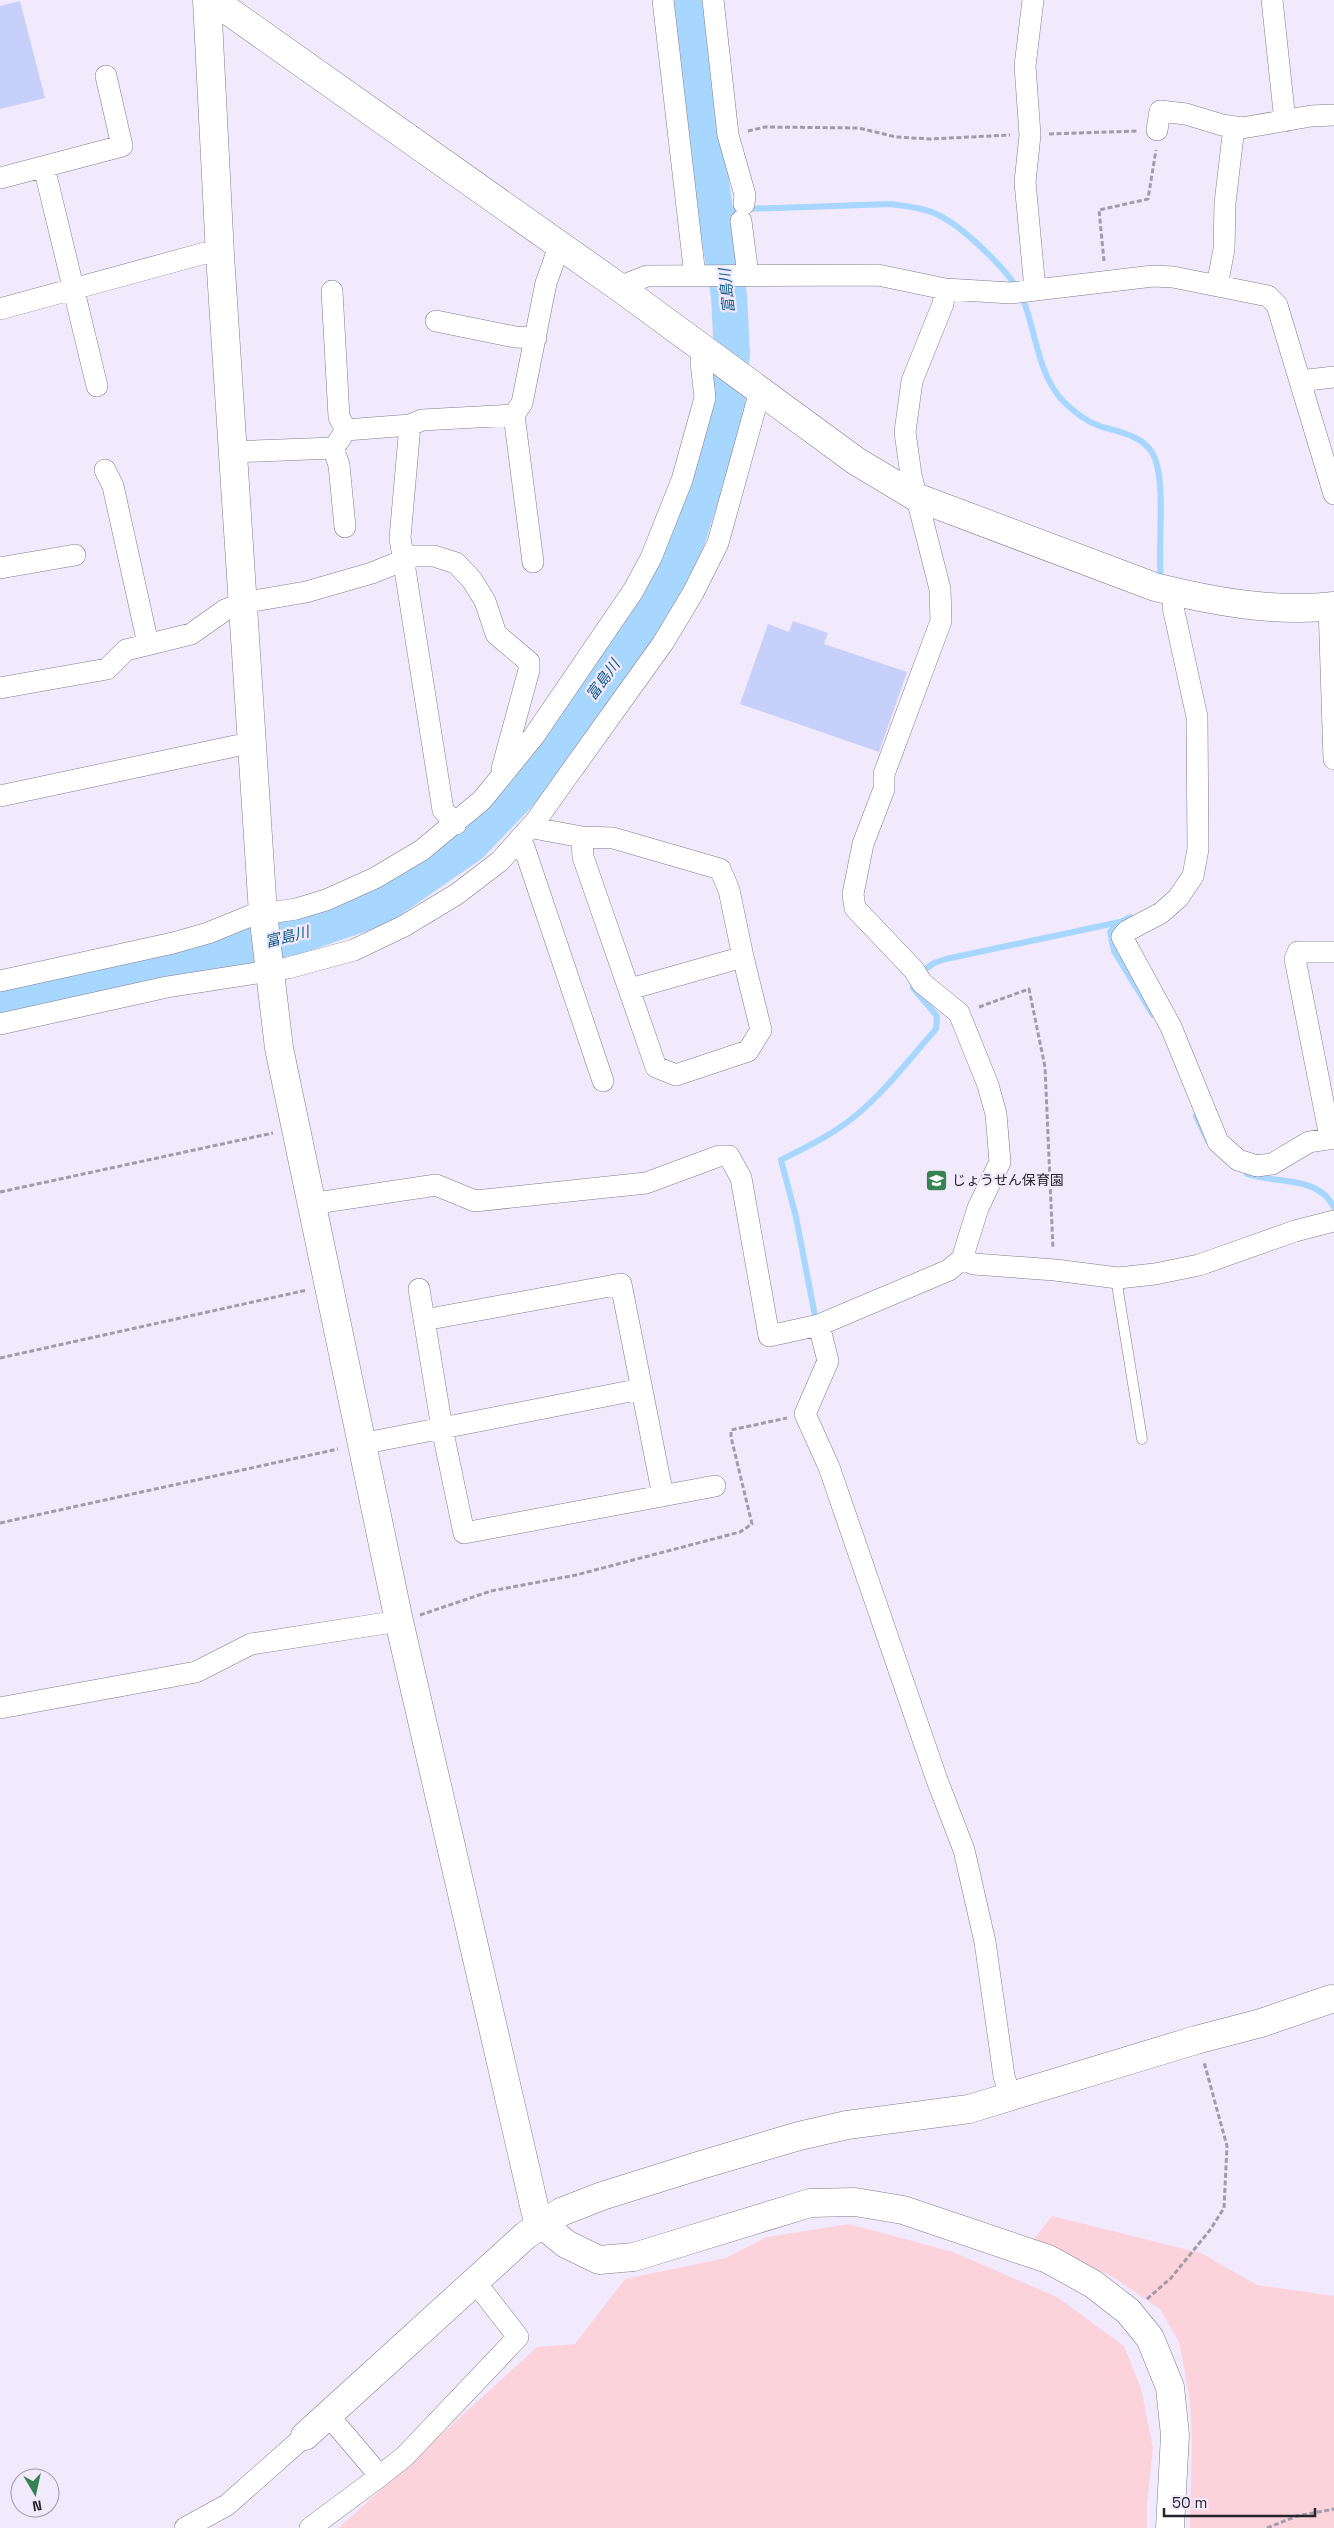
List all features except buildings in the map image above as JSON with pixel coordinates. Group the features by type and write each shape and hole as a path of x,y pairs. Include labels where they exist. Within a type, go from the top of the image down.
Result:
{"street":[{"path":"207,0 220,255 242,603 264,918 279,1048 310,1204 399,1621 536,2214 542,2224 566,2244 599,2260 634,2257 810,2203 856,2202 903,2210 1048,2259 1093,2284 1128,2311 1150,2338 1170,2387 1176,2435 1170,2528"},
{"path":"213,0 623,290 856,462 916,497 1155,587 1226,602 1289,607 1331,606 1334,759"},
{"path":"663,0 699,276"},
{"path":"713,0 728,134 745,194 743,213 746,275"},
{"path":"1033,0 1025,66 1030,134 1025,182 1035,289"},
{"path":"1272,0 1285,121"},
{"path":"0,178 122,146 106,76"},
{"path":"1157,130 1160,111 1186,114 1242,128 1334,115"},
{"path":"1217,286 1224,249 1225,202 1234,127"},
{"path":"44,167 97,386"},
{"path":"533,562 514,415 522,403 546,283 555,258 562,248"},
{"path":"0,309 205,253 220,255"},
{"path":"623,290 630,283 647,276 878,275 945,289 1011,293 1153,276 1268,296 1277,305 1334,494"},
{"path":"310,1204 436,1186 475,1201 646,1184 719,1156 729,1156 741,1178 769,1336 819,1326 950,1270 962,1260 978,1208 1000,1162 994,1107 988,1085 959,1013 929,990 855,908 853,894 863,844 884,790 884,774 941,621 940,589 916,497 905,432 912,381 942,304 945,289"},
{"path":"332,291 339,417 346,430"},
{"path":"436,321 515,337 536,338"},
{"path":"0,981 173,943 326,900 375,878 422,850 456,824 504,776 598,644 633,591 651,558 682,480 705,398 701,362 707,352"},
{"path":"1300,381 1334,377"},
{"path":"0,1024 167,986 269,968 354,950 404,926 471,883 500,861 535,822 663,643 693,593 718,543 754,387"},
{"path":"333,448 346,430 410,425 422,420 514,415"},
{"path":"410,425 400,538 443,810 456,824"},
{"path":"232,452 333,448"},
{"path":"333,448 339,465 345,526"},
{"path":"105,470 113,486 148,644"},
{"path":"0,568 75,555"},
{"path":"0,688 107,669 126,650 191,634 225,610 242,603 306,592 372,573 414,556 434,556 456,563 472,580 485,601 496,634 529,662 529,670 502,769 504,776"},
{"path":"1177,592 1173,607 1197,717 1198,849 1193,876 1178,898 1161,913 1127,931 1122,937 1171,1027 1218,1142 1238,1160 1257,1166 1272,1164 1309,1142 1332,1138 1295,959 1298,952 1334,952"},
{"path":"1,792 252,744"},
{"path":"535,822 539,829 582,837 612,838 720,868 729,890 761,1030 748,1051 676,1075 656,1067 584,857 582,837"},
{"path":"519,840 524,847 603,1082"},
{"path":"630,989 743,957"},
{"path":"962,1260 974,1264 1055,1270 1118,1278 1155,1274 1200,1265 1295,1231 1334,1221"},
{"path":"424,1320 621,1284 663,1496"},
{"path":"419,1289 442,1428 464,1533 715,1486"},
{"path":"819,1326 828,1361 805,1414 843,1504 937,1780 964,1850 985,1942 1004,2076 1011,2098"},
{"path":"361,1444 642,1390"},
{"path":"0,1708 196,1672 251,1644 399,1621"},
{"path":"186,2528 227,2505 472,2283 542,2224 561,2212 602,2196 799,2136 847,2125 969,2109 1011,2098 1196,2040 1261,2023 1332,1998"},
{"path":"310,2528 405,2456 518,2337 483,2292 472,2283"},
{"path":"328,2415 380,2476"}],"lane":[{"path":"1118,1278 1118,1291 1142,1439"}],"path":[{"path":"728,134 765,127 859,128 896,137 931,139 1157,130 1157,145 1148,199 1099,210 1106,282"},
{"path":"959,1013 1029,989 1045,1067 1049,1196 1055,1270"},
{"path":"0,1192 295,1128"},
{"path":"0,1358 328,1285"},
{"path":"399,1621 412,1619 432,1610 491,1592 576,1575 740,1532 752,1524 731,1437 732,1430 805,1414"},
{"path":"0,1523 361,1444"},
{"path":"1128,2311 1148,2298 1171,2278 1210,2230 1224,2208 1227,2146 1196,2040"},
{"path":"1267,2528 1297,2516 1334,2509"}],"shaded area":[{"path":"1052,2216 1201,2253 1257,2285 1334,2296 1334,2528 1190,2528 1192,2439 1190,2400 1179,2342 1160,2309 1113,2277 1034,2239"},
{"path":"849,2224 953,2252 1057,2297 1124,2346 1141,2388 1153,2448 1147,2503 1147,2528 339,2528 537,2347 575,2344 625,2279 726,2258 767,2237"}],"waterway":[{"name":"富島川","path":"0,1000 297,936 379,908 470,845 521,792 652,614 685,546 725,424 732,354 729,296 686,0"},
{"path":"715,210 890,204 918,208 934,213 958,227 997,263 1017,288 1023,299 1038,353 1048,379 1063,401 1092,423 1128,435 1142,442 1153,454 1160,481 1161,582"},
{"path":"920,973 934,963 946,959 1120,922 1131,917"},
{"path":"1119,923 1110,932 1114,951 1153,1015"},
{"path":"815,1316 796,1217 781,1160 828,1135 854,1117 887,1086 936,1029 937,1016 913,988 913,980"},
{"path":"1196,1116 1208,1141"},
{"path":"1247,1174 1307,1185 1327,1197 1334,1207"}],"place":[{"name":"じょうせん保育園","path":"936,1180"}]}
